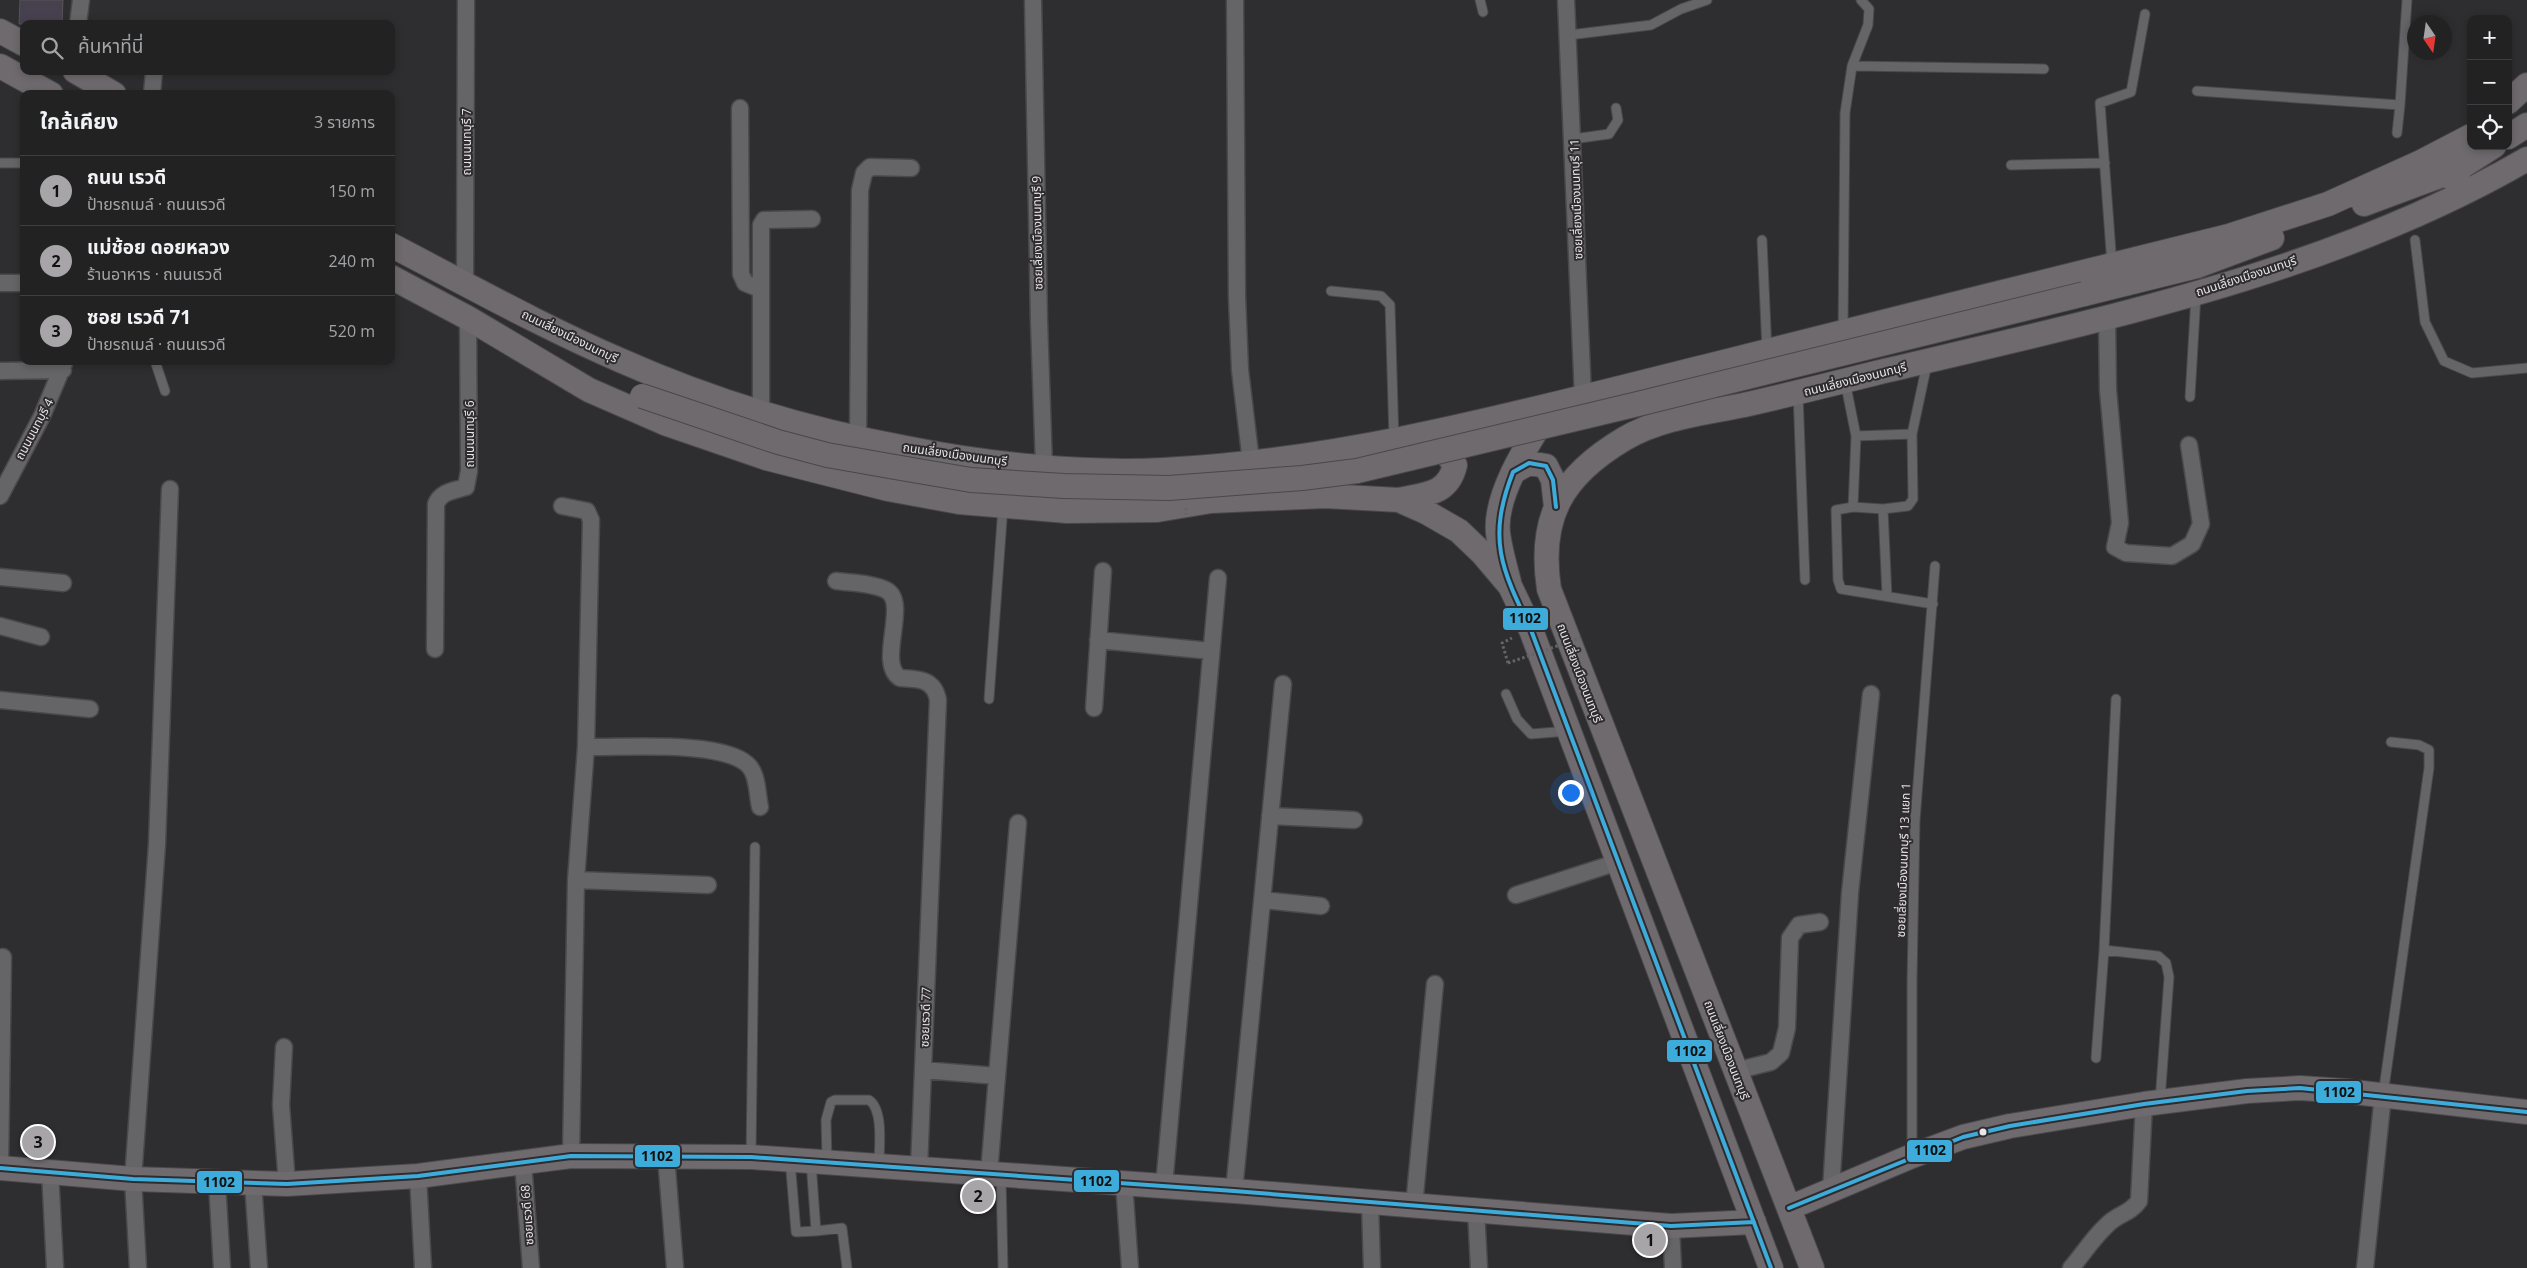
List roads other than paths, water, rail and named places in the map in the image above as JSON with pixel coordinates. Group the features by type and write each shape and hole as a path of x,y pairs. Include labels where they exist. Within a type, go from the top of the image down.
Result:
{"main road":[{"path":"0,31 20,42"},
{"path":"0,66 45,90"},
{"path":"82,75 107,90"},
{"path":"2512,98 2527,85"},
{"path":"2512,114 2527,106"},
{"path":"2512,134 2527,125"},
{"name":"ถนนเลี่ยงเมืองนนทบุรี","path":"395,247 627,364 671,382 761,412 905,448 1044,466 1161,470 1298,457 1397,439 1553,405 2229,236 2328,204 2421,162 2467,138"},
{"name":"ถนนเลี่ยงเมืองนนทบุรี","path":"2327,251 2488,150"},
{"name":"ถนนเลี่ยงเมืองนนทบุรี","path":"1812,1268 1549,589 1544,558 1548,532 1556,507 1588,464 1625,438 1648,428 2106,317 2197,292 2327,251 2404,222 2446,203 2527,159"},
{"path":"540,361 778,442 827,455 971,480 1064,486 1169,488 1302,478 1357,471 1642,403 2197,266 2461,168"},
{"path":"395,279 468,318 589,390 658,420 766,458 888,490 959,502 1002,517 1067,511 1157,510 1211,501 1325,496 1399,500 1441,490 1452,479 1455,465 1448,454 1397,439"},
{"path":"1553,405 1513,472 1503,499 1498,531 1510,586 1531,630 1771,1268"},
{"path":"1513,472 1529,463 1546,466 1553,480 1556,507"},
{"path":"1399,500 1426,512 1459,531 1482,553 1510,586"},
{"path":"1789,1208 1912,1156 1982,1132 2152,1103 2247,1091 2291,1088 2383,1095 2527,1112"},
{"path":"0,1168 133,1179 287,1184 418,1176 571,1156 751,1157 809,1159 1370,1203 1476,1209 1671,1226 1754,1222"}],"street":[{"path":"78,20 81,0"},
{"name":"ถนนนนทบุรี 7","path":"465,283 466,0"},
{"name":"ซอยเลี่ยงเมืองนนทบุรี 9","path":"1033,0 1039,320 1044,466"},
{"path":"1235,0 1237,296 1240,370 1251,462"},
{"name":"ซอยเลี่ยงเมืองนนทบุรี 11","path":"1566,0 1583,397"},
{"path":"152,90 154,75"},
{"path":"740,108 741,274 745,283 760,290"},
{"path":"858,437 860,190 864,173 870,167 911,168"},
{"path":"761,412 761,225 764,220 812,219"},
{"path":"0,283 20,283"},
{"path":"2106,317 2108,390 2120,524 2115,547 2126,553 2172,556 2192,544 2201,524 2189,445"},
{"name":"ถนนนนทบุรี 6","path":"435,649 436,504 438,498 468,478 468,318"},
{"path":"0,371 64,366"},
{"name":"ถนนนนทบุรี 4","path":"0,496 22,450 42,416 64,366"},
{"path":"138,1268 133,1179 157,844 170,488"},
{"path":"562,506 587,511 592,520 586,747 576,880 571,1156"},
{"path":"1094,708 1103,571"},
{"path":"0,576 63,583"},
{"path":"1164,1186 1218,578"},
{"name":"ซอยเรวดี 77","path":"836,581 877,587 887,590 892,595 895,604 891,654 893,670 900,678 925,680 937,693 919,1168"},
{"path":"0,626 41,636"},
{"path":"1098,640 1211,651"},
{"path":"1234,1191 1283,684"},
{"path":"1831,1190 1850,893 1871,694"},
{"path":"0,700 90,709"},
{"path":"586,747 709,748 747,764 754,774 760,807"},
{"path":"1270,816 1354,820"},
{"path":"995,1174 997,1076 1018,823"},
{"path":"1516,895 1618,862"},
{"path":"576,880 708,885"},
{"path":"1262,900 1321,906"},
{"path":"1736,1072 1771,1062 1781,1054 1787,1028 1790,938 1799,924 1820,922"},
{"path":"0,1168 3,957"},
{"path":"1414,1206 1435,984"},
{"path":"284,1047 281,1104 287,1184"},
{"path":"923,1070 997,1076"},
{"path":"2365,1268 2383,1095"},
{"path":"2071,1268 2105,1226 2117,1216 2132,1210 2139,1201 2152,1103"},
{"path":"666,1156 675,1268"},
{"name":"ซอยเรวดี 68","path":"523,1162 531,1268"},
{"path":"50,1171 55,1268"},
{"path":"418,1176 423,1268"},
{"path":"217,1182 222,1268"},
{"path":"253,1183 260,1268"},
{"path":"1124,1183 1130,1268"},
{"path":"1370,1203 1372,1268"},
{"path":"1476,1209 1479,1268"},
{"path":"1671,1226 1673,1268"}],"lane":[{"path":"1480,0 1483,12"},
{"path":"1569,35 1651,25 1681,9 1707,0"},
{"path":"1843,332 1845,113 1852,66 1868,25 1869,9 1861,0"},
{"path":"2397,133 2407,0"},
{"path":"2112,265 2100,103 2122,97 2131,92 2144,14"},
{"path":"1852,66 2044,69"},
{"path":"2196,92 2400,105"},
{"path":"1573,140 1609,134 1618,120 1616,108"},
{"path":"0,163 20,163"},
{"path":"2011,165 2105,163"},
{"path":"1762,240 1767,351"},
{"path":"2415,240 2425,322 2444,361 2472,373 2527,368"},
{"path":"1331,291 1381,296 1390,305 1397,439"},
{"path":"2190,397 2197,292"},
{"path":"1928,361 1912,434 1912,499 1908,506 1883,510 1853,506 1836,510 1838,580 1841,589 1934,604"},
{"path":"156,365 165,392"},
{"path":"1845,380 1856,436 1853,506"},
{"path":"1798,393 1805,580"},
{"path":"1856,436 1912,434"},
{"path":"1883,510 1887,596"},
{"path":"989,699 1002,517"},
{"name":"ซอยเลี่ยงเมืองนนทบุรี 13 แยก 1","path":"1912,1156 1912,981 1915,821 1934,604 1935,566"},
{"path":"1506,694 1517,719 1531,734 1569,731"},
{"path":"2096,1058 2104,950 2116,699"},
{"path":"2383,1095 2429,768 2429,750 2419,744 2391,742"},
{"path":"751,1157 755,847"},
{"path":"2104,950 2158,956 2166,963 2169,977 2152,1103"},
{"path":"847,1268 842,1228 796,1232 809,1159 826,1120 831,1102 835,1100 869,1100 876,1105 880,1130 879,1165"},
{"path":"809,1159 816,1231"},
{"path":"995,1174 1003,1268"}],"place":[{"name":"ซอย เรวดี 71","path":"38,1142"},
{"name":"แม่ช้อย ดอยหลวง","path":"978,1196"},
{"name":"ถนน เรวดี","path":"1650,1240"}]}
